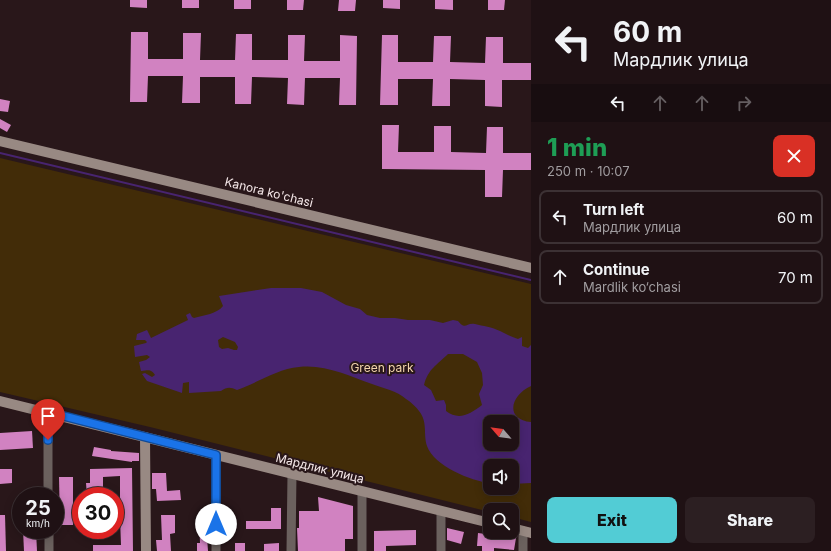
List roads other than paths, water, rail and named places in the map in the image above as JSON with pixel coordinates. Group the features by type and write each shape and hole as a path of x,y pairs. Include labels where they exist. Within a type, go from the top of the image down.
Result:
{"street":[{"name":"Kanora ko'chasi","path":"0,141 531,268"},
{"name":"Мардлик улица","path":"0,401 483,521"},
{"path":"48,412 48,487"},
{"path":"145,437 146,551"},
{"path":"216,455 216,551"},
{"path":"292,474 292,551"},
{"path":"362,492 362,551"},
{"path":"441,511 441,551"},
{"path":"523,551 527,532"},
{"path":"49,539 49,551"}],"waterway":[{"path":"0,153 531,280"}],"park label":[{"name":"Green park","path":"382,367"}]}
